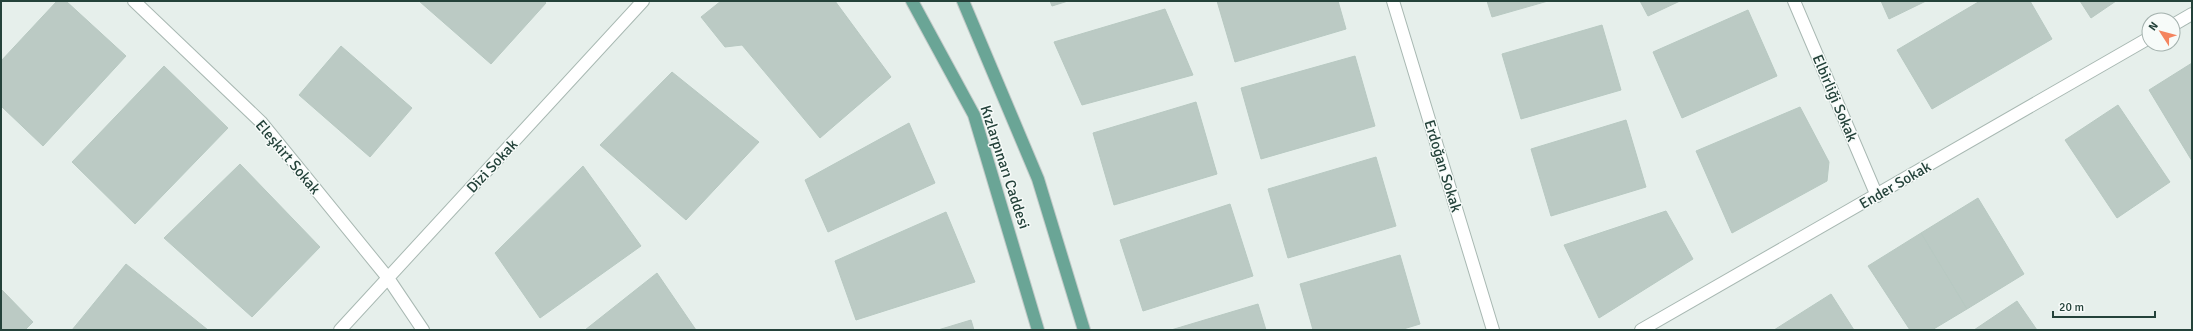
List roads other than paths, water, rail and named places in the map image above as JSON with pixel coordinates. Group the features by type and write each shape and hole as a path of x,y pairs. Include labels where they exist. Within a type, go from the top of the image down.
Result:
{"main road":[{"name":"Kızlarpınarı Caddesi","path":"912,1 974,115 1038,330"},
{"name":"Kızlarpınarı Caddesi","path":"963,1 1038,179 1084,330"}],"street":[{"name":"Eleşkirt Sokak","path":"134,1 261,122 388,278 423,330"},
{"name":"Dizi Sokak","path":"340,330 643,1"},
{"name":"Erdoğan Sokak","path":"1393,1 1493,330"},
{"name":"Elbirliği Sokak","path":"1794,1 1877,196"},
{"path":"2181,20 2192,14"},
{"name":"Ender Sokak","path":"1641,330 1877,196 2141,43"}]}
